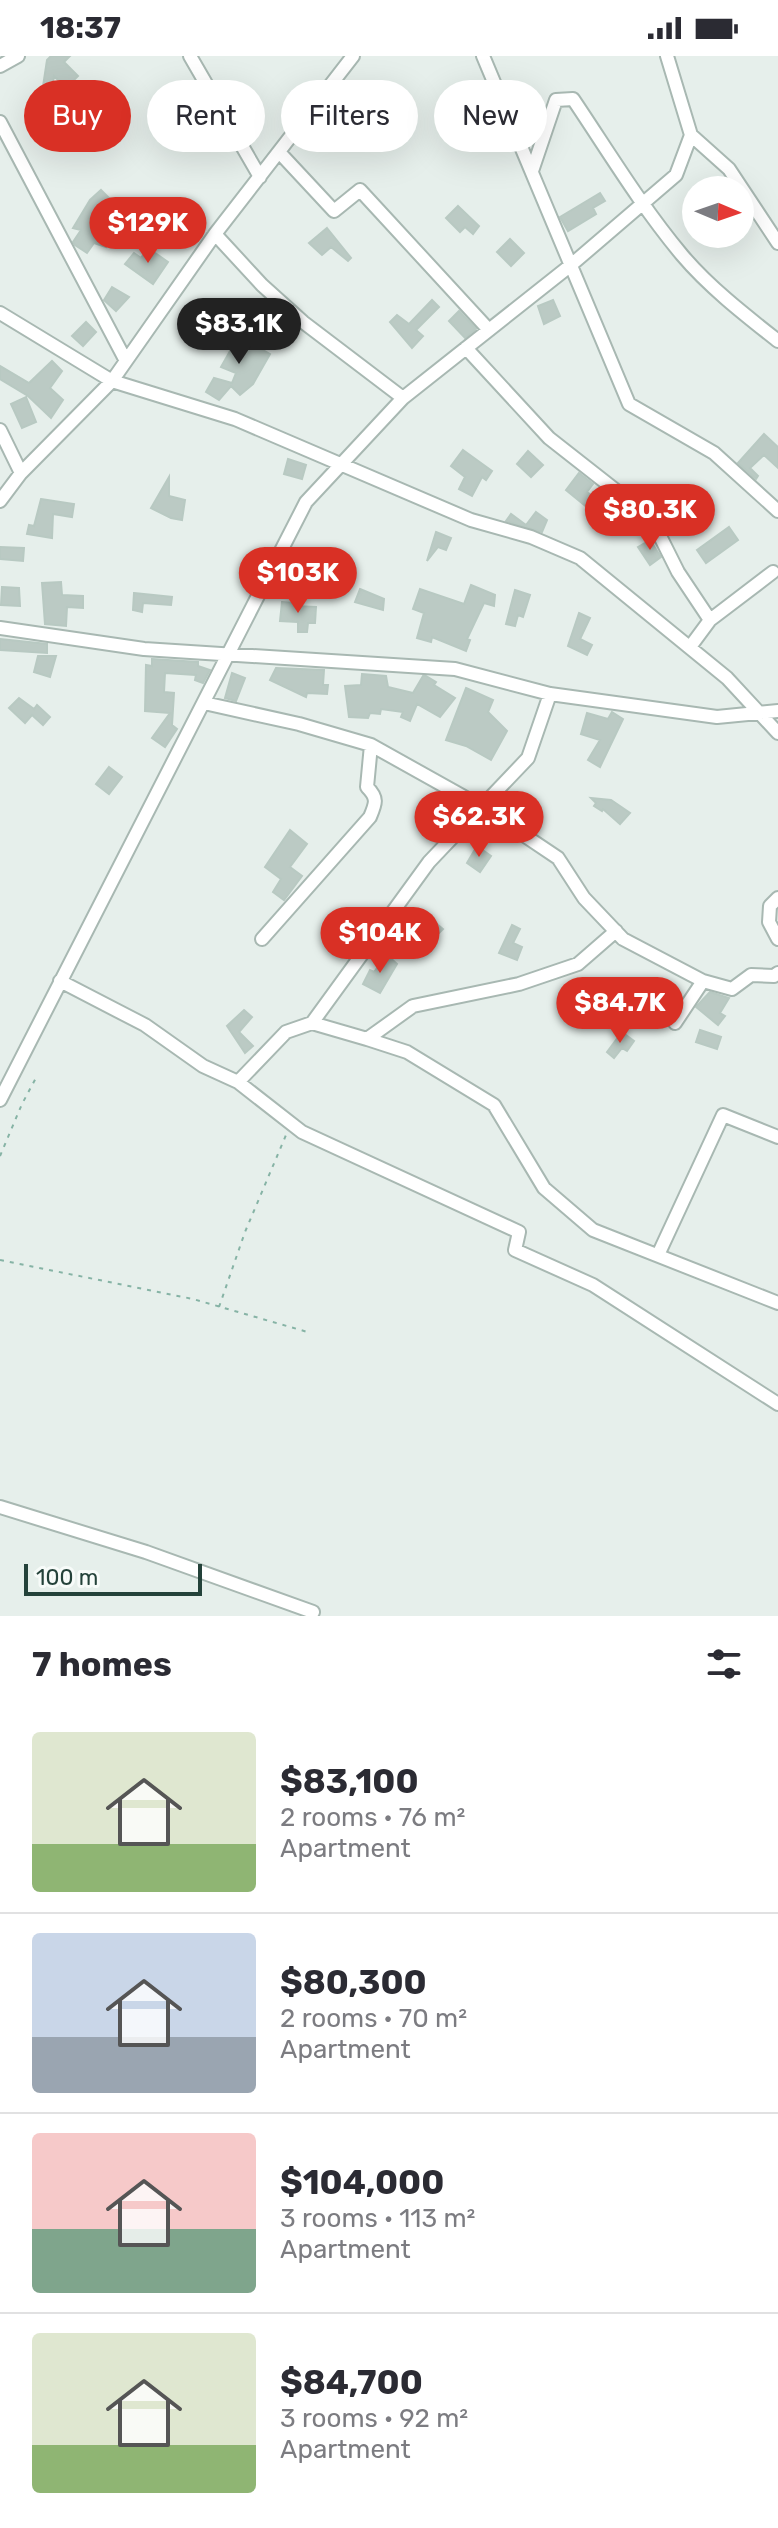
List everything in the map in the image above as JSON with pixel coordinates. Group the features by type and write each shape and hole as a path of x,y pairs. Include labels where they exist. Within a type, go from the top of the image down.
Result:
{"street":[{"path":"0,66 18,56"},
{"path":"190,56 260,177"},
{"path":"0,501 21,473 112,381 215,234 353,56"},
{"path":"483,56 629,404 714,453 778,511"},
{"path":"667,56 691,135 729,169 778,243"},
{"path":"532,171 556,100 573,99 643,203 684,257 741,312 778,341"},
{"path":"0,122 126,361"},
{"path":"0,1100 232,652 306,502 403,398 571,265 676,175 691,135"},
{"path":"279,152 334,211 360,190 489,330"},
{"path":"215,234 262,285 303,322 403,398"},
{"path":"0,313 112,381 235,419 471,520 531,537 580,558 727,678 778,733"},
{"path":"466,348 549,438 628,500 659,534 678,572 710,620"},
{"path":"0,430 21,473"},
{"path":"690,647 710,620 773,572"},
{"path":"0,628 144,649 232,652 455,669 550,694 717,717 778,711"},
{"path":"238,1082 286,1032 312,1023 429,862 528,758 550,694"},
{"path":"204,703 299,724 371,745 482,807 558,858 584,898 623,939 703,981 732,989 751,975 774,976 778,973"},
{"path":"262,939 370,817 376,803 375,795 367,787 371,745"},
{"path":"778,898 770,906 769,922 778,939"},
{"path":"367,1039 413,1006 519,984 578,964 616,931"},
{"path":"60,981 145,1025 203,1066 238,1082 302,1132 519,1232 515,1250 593,1285 778,1404"},
{"path":"675,1023 703,981"},
{"path":"312,1023 407,1052 494,1105 544,1188 593,1230 778,1303"},
{"path":"658,1255 723,1115 778,1137"},
{"path":"0,1507 146,1552 313,1612"}],"path":[{"path":"0,1156 37,1076"},
{"path":"219,1307 245,1232 291,1123"},
{"path":"0,1260 219,1307 311,1333"}],"building":[{"path":"51,56 70,56 64,62 78,76 74,80 58,80 54,76 53,80 44,80 47,60"},
{"path":"101,190 110,199 89,218 98,225 93,233 109,238 106,247 94,243 87,253 73,242 81,230 73,228 90,200"},
{"path":"600,193 605,201 593,208 596,214 568,231 560,217"},
{"path":"130,205 158,215 153,228 125,217"},
{"path":"458,206 479,226 473,234 465,227 460,232 446,218"},
{"path":"327,228 351,258 348,261 331,247 322,255 309,243"},
{"path":"510,239 524,253 511,266 497,252"},
{"path":"148,248 168,262 153,284 125,264 134,253 141,258"},
{"path":"112,287 129,297 116,311 104,300"},
{"path":"432,300 439,307 416,330 423,336 412,348 390,322 397,315 409,324"},
{"path":"553,300 560,316 544,324 538,306"},
{"path":"459,311 476,329 465,338 449,321"},
{"path":"86,322 96,332 83,346 72,336"},
{"path":"221,326 270,354 253,384 240,395 231,386 219,400 206,392 214,378 232,383 236,373 221,367 234,344 218,331"},
{"path":"52,361 62,371 50,388 63,400 51,418 28,396 0,379 0,366 29,383"},
{"path":"26,397 36,422 22,428 11,404"},
{"path":"764,434 778,447 778,468 764,455 750,468 758,476 756,479 738,463"},
{"path":"463,450 492,471 486,480 482,477 472,496 459,489 465,477 451,466"},
{"path":"528,451 543,465 531,477 517,464"},
{"path":"288,459 306,465 302,479 284,474"},
{"path":"579,473 593,484 587,492 595,498 588,508 566,490"},
{"path":"169,477 169,496 185,500 182,520 151,508"},
{"path":"41,499 74,504 72,517 53,514 52,538 27,534 29,525 34,526"},
{"path":"536,512 547,520 542,532 506,521 511,514 526,525"},
{"path":"729,527 738,540 706,563 697,550"},
{"path":"436,532 451,538 446,550 438,547 427,561"},
{"path":"650,540 661,557 650,565 638,547"},
{"path":"0,547 24,548 23,561 0,559"},
{"path":"61,582 62,595 83,596 83,608 67,607 66,626 45,624 42,583"},
{"path":"471,585 495,595 494,606 484,603 467,639 470,640 466,651 432,637 431,642 417,638 424,613 413,609 420,589 464,604"},
{"path":"2,587 19,588 20,606 1,605"},
{"path":"360,589 384,599 383,610 355,602"},
{"path":"515,590 530,595 523,617 518,615 515,626 506,624"},
{"path":"134,593 172,597 171,605 143,603 142,612 133,610"},
{"path":"282,602 316,607 315,623 308,623 307,632 298,632 298,622 280,621"},
{"path":"579,613 590,618 580,639 592,645 587,655 568,646"},
{"path":"0,639 47,644 47,653 0,650"},
{"path":"38,656 56,656 50,677 34,672"},
{"path":"152,659 198,662 198,666 210,670 203,683 195,680 196,675 165,673 164,692 174,693 172,725 177,729 165,747 152,738 170,713 145,711 146,665 152,666"},
{"path":"276,668 324,670 323,685 328,685 327,694 307,693 306,697 270,680"},
{"path":"232,673 245,678 236,701 225,698"},
{"path":"362,674 386,676 388,687 413,693 426,676 455,698 440,717 417,704 410,721 401,717 403,712 381,709 380,714 370,713 368,718 349,717 345,686 361,685"},
{"path":"466,688 493,700 488,712 507,731 491,760 466,746 446,740"},
{"path":"19,698 34,709 37,705 50,717 43,725 32,715 25,723 9,708"},
{"path":"612,712 623,719 600,767 588,760 600,740 581,734 587,713 608,719"},
{"path":"109,767 122,777 109,794 96,784"},
{"path":"591,798 611,800 630,813 620,824 603,809 594,806 596,803"},
{"path":"290,830 307,844 290,867 302,876 284,900 273,892 281,879 265,867"},
{"path":"477,846 491,856 480,872 467,863"},
{"path":"420,910 443,929 431,941 409,924"},
{"path":"512,925 520,929 513,943 522,947 517,960 499,953"},
{"path":"387,955 397,964 380,993 363,984 370,970 374,972"},
{"path":"710,992 729,998 720,1013 725,1016 718,1025 696,1007"},
{"path":"244,1010 252,1017 239,1032 253,1046 245,1053 227,1026"},
{"path":"700,1030 721,1037 717,1049 696,1042"},
{"path":"622,1032 634,1041 627,1051 622,1048 614,1058 607,1052"}]}
